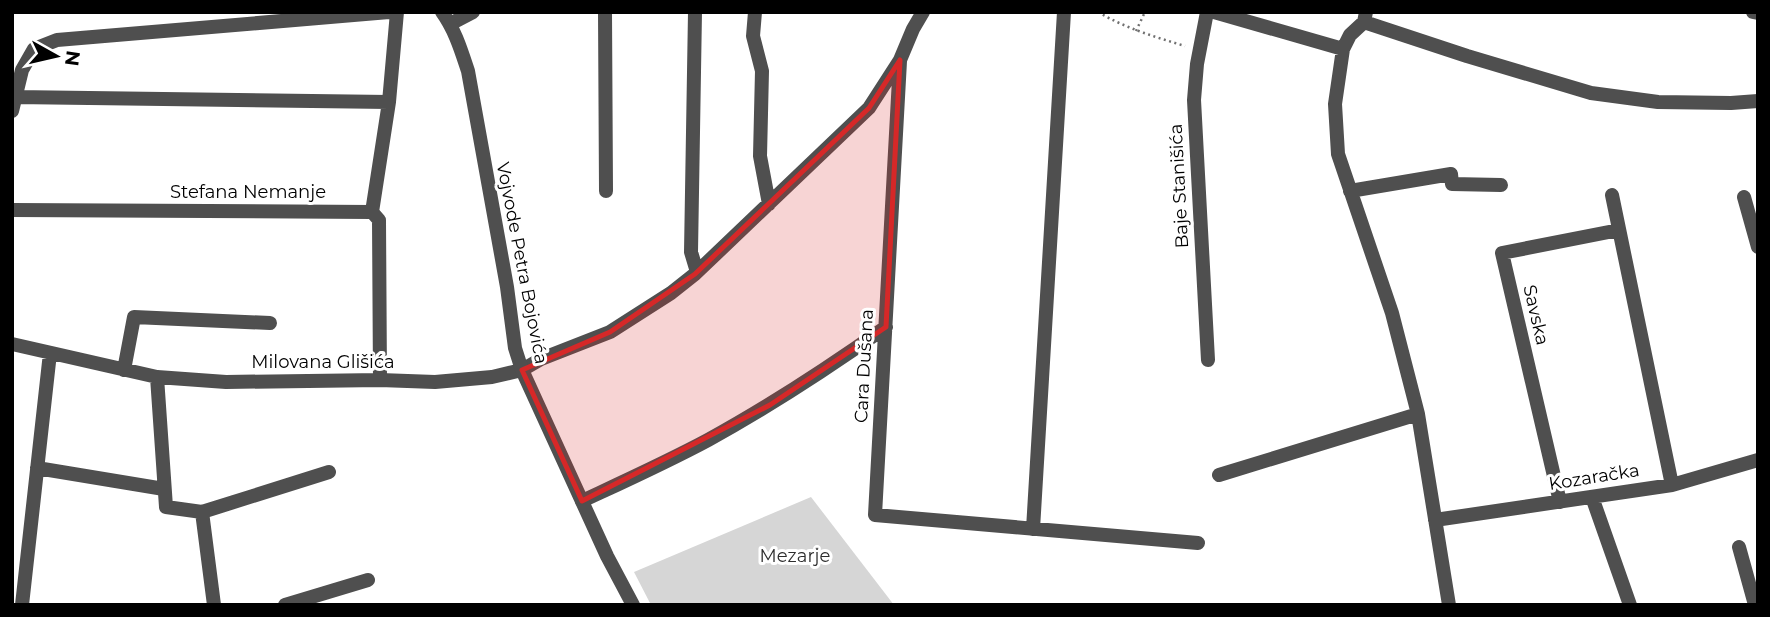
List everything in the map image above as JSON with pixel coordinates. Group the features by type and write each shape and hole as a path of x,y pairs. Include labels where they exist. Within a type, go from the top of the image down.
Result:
{"street":[{"path":"389,12 57,40 34,49 22,70 14,104 389,102"},
{"path":"380,380 379,220 372,212 389,102 397,12"},
{"name":"Vojvode Petra Bojovića","path":"473,12 446,18 461,48 468,71 507,287 515,348 522,370 607,556 633,605"},
{"path":"605,12 606,191"},
{"path":"695,12 691,252 696,272"},
{"path":"755,12 753,36 762,71 760,156 769,204"},
{"path":"522,370 541,359 610,332 671,293 696,272 869,108 900,60 923,12"},
{"path":"1033,529 1064,12"},
{"name":"Baje Stanišića","path":"1207,12 1199,50 1194,100 1208,360"},
{"path":"1214,12 1343,49"},
{"path":"1449,605 1418,414 1392,313 1338,154 1335,104 1343,49 1350,35 1365,17 1466,56 1591,93 1658,102 1758,101"},
{"name":"Cara Dušana","path":"900,60 875,515 1198,543"},
{"path":"1350,191 1451,174 1452,184 1501,185"},
{"path":"1612,195 1671,485"},
{"path":"1744,197 1758,247"},
{"name":"Stefana Nemanje","path":"12,210 372,212"},
{"name":"Savska","path":"1560,502 1502,253 1619,230"},
{"path":"124,370 134,317 270,323"},
{"path":"582,500 698,445 770,405 886,327"},
{"name":"Milovana Glišića","path":"12,344 158,377 226,382 435,382 492,377 522,370"},
{"path":"22,605 50,353"},
{"path":"158,377 166,508 202,512 330,472"},
{"path":"1219,475 1418,414"},
{"name":"Kozaračka","path":"1435,520 1671,485 1758,460"},
{"path":"37,468 164,489"},
{"path":"1592,497 1630,605"},
{"path":"202,512 214,605"},
{"path":"1739,547 1755,605"},
{"path":"285,605 368,580"}],"path":[{"path":"1098,12 1136,31 1199,50"},
{"path":"1136,31 1145,12"}],"highlighted area":[{"path":"900,60 886,327 770,405 582,501 522,370 610,332 695,274 869,108"}],"green space":[{"name":"Mezarje","path":"811,497 894,605 651,605 634,572"}]}
